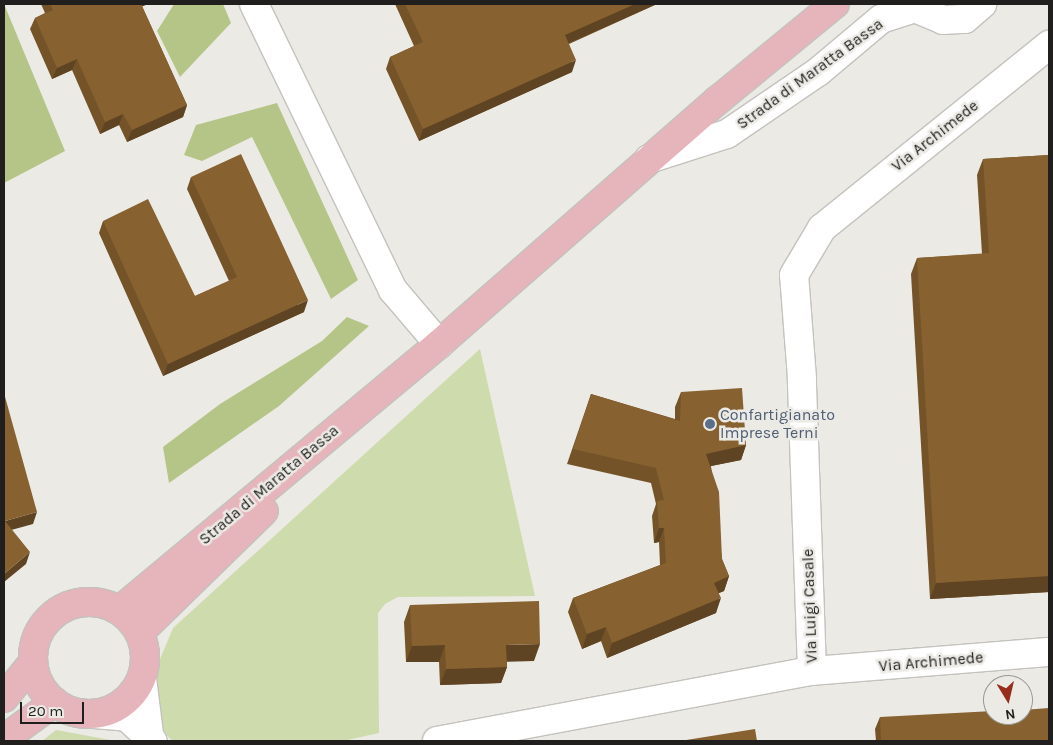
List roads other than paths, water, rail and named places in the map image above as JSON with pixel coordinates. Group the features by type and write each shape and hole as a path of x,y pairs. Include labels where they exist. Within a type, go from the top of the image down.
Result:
{"main road":[{"name":"Strada di Maratta Bassa","path":"120,610 429,352 649,159 835,4"},
{"name":"Strada di Maratta Bassa","path":"140,632 429,352"},
{"path":"86,602 103,603 120,610 140,632 146,663 142,678 123,703 94,714 67,709 55,702 40,684 33,662 34,645 42,628 53,615 68,605 86,602"},
{"path":"4,698 33,662"},
{"path":"4,739 55,702"}],"street":[{"path":"254,4 393,290 429,352"},
{"name":"Strada di Maratta Bassa","path":"649,159 727,134 818,72 881,19 914,6 943,20 965,19 982,4"},
{"name":"Via Archimede","path":"822,228 1049,45"},
{"name":"Via Luigi Casale","path":"437,741 812,671 802,378 794,275 822,228"},
{"name":"Via Archimede","path":"812,671 1049,652"},
{"path":"142,678 151,738"},
{"path":"94,714 127,717 151,738"}],"place":[{"name":"Confartigianato Imprese Terni","path":"710,424"}]}
